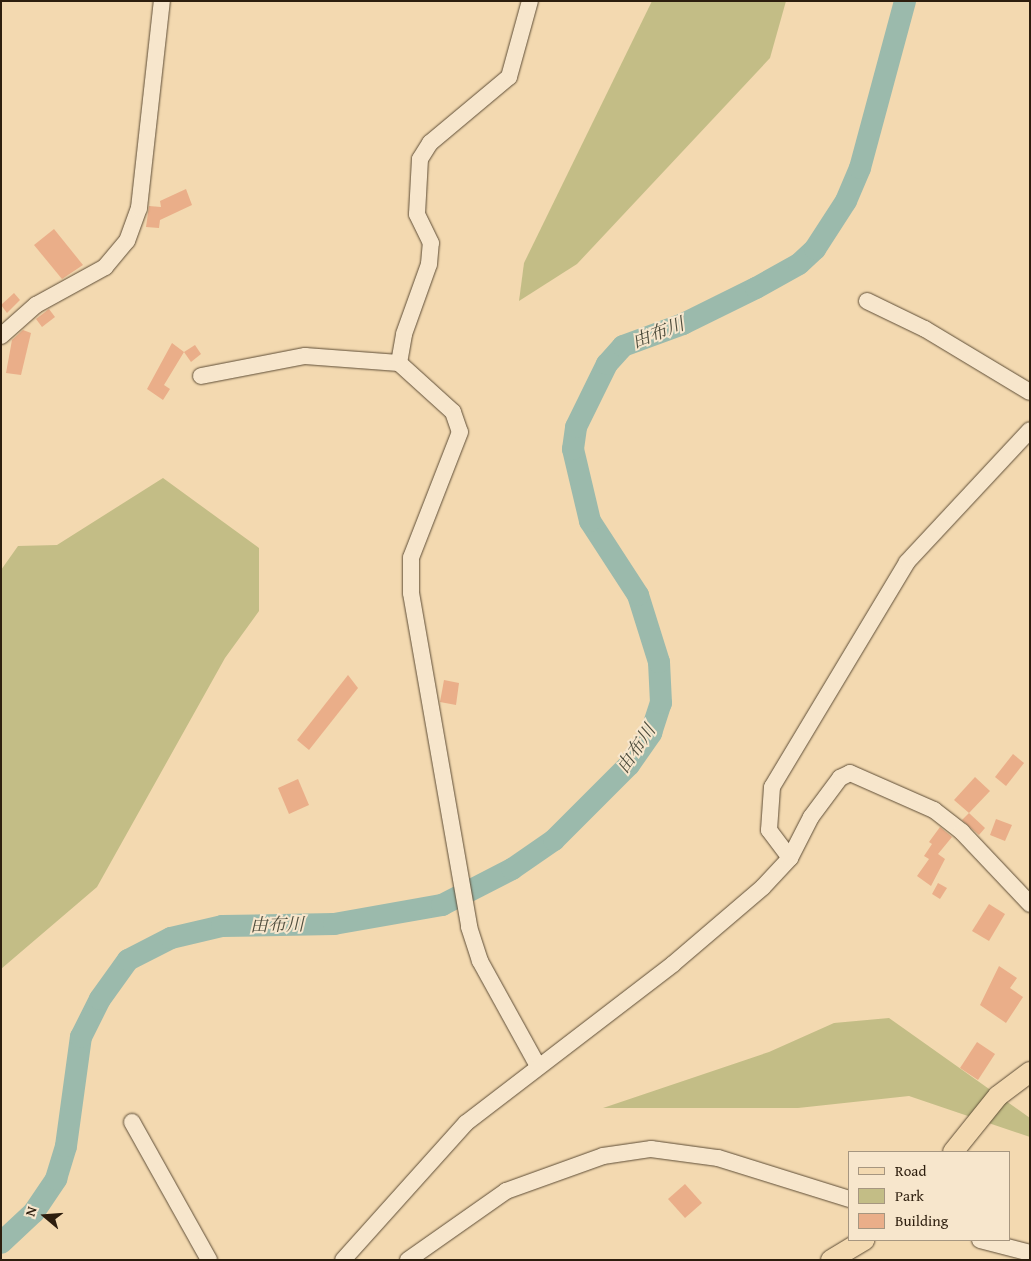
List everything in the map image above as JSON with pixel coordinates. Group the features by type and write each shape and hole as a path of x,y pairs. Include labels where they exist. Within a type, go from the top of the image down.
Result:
{"main road":[{"path":"954,1151 998,1096 1030,1072"},
{"path":"831,1260 862,1241"}],"street":[{"path":"1,336 36,305 105,267 127,241 139,208 162,1"},
{"path":"398,363 404,334 429,264 431,243 417,214 420,159 430,143 509,77 530,1"},
{"path":"867,301 925,329 1030,392"},
{"path":"201,376 305,356 398,363 452,412 460,432 411,558 411,593 469,927 480,961 538,1066"},
{"path":"790,858 769,830 767,807 772,787 907,562 1030,430"},
{"path":"343,1260 380,1224 430,1159 538,1066 673,964 790,858 811,817 840,778 850,773 934,810 962,832 1030,904"},
{"path":"132,1122 209,1260"},
{"path":"408,1260 506,1191 594,1158 651,1149 718,1158 848,1198"},
{"path":"984,1241 1030,1253"}],"green space":[{"path":"652,1 786,1 770,58 577,264 519,301 524,263"},
{"path":"163,478 259,548 259,611 225,658 97,887 1,969 1,570 18,546 57,545"},
{"path":"889,1018 1030,1118 1030,1137 909,1096 798,1108 603,1108 769,1052 834,1023"}],"building":[{"path":"186,189 192,205 160,220 159,228 146,227 149,206 161,207 160,201"},
{"path":"54,229 83,265 62,279 34,245"},
{"path":"14,293 20,300 7,313 1,305"},
{"path":"49,309 55,317 42,327 36,319"},
{"path":"23,330 31,333 21,375 6,373 12,340"},
{"path":"172,343 184,352 164,385 170,389 163,400 147,389"},
{"path":"195,345 201,354 191,362 184,352"},
{"path":"348,675 358,688 309,750 297,740"},
{"path":"444,680 459,683 456,705 440,702"},
{"path":"1013,754 1024,763 1006,786 995,777"},
{"path":"975,777 990,791 969,813 954,800"},
{"path":"298,779 309,805 289,814 278,788"},
{"path":"969,813 985,828 979,835 962,820"},
{"path":"996,819 1012,825 1005,841 990,835"},
{"path":"940,827 952,837 938,854 945,859 931,886 917,876 929,859 924,856 932,844 929,842"},
{"path":"938,883 947,888 940,899 932,894"},
{"path":"989,904 1005,914 989,941 972,931"},
{"path":"999,966 1017,978 1010,988 1023,997 1006,1023 980,1005"},
{"path":"977,1042 995,1054 978,1080 960,1068"},
{"path":"685,1184 702,1203 685,1218 668,1199"}],"waterway":[{"name":"由布川","path":"1,1243 34,1212 56,1179 66,1146 81,1037 100,999 128,960 171,938 222,926 334,924 442,905 512,869 554,840 629,765 651,733 661,703 659,662 638,595 590,521 573,449 576,427 607,364 623,346 683,324 756,288 799,264 815,249 846,201 860,168 905,1"}]}
